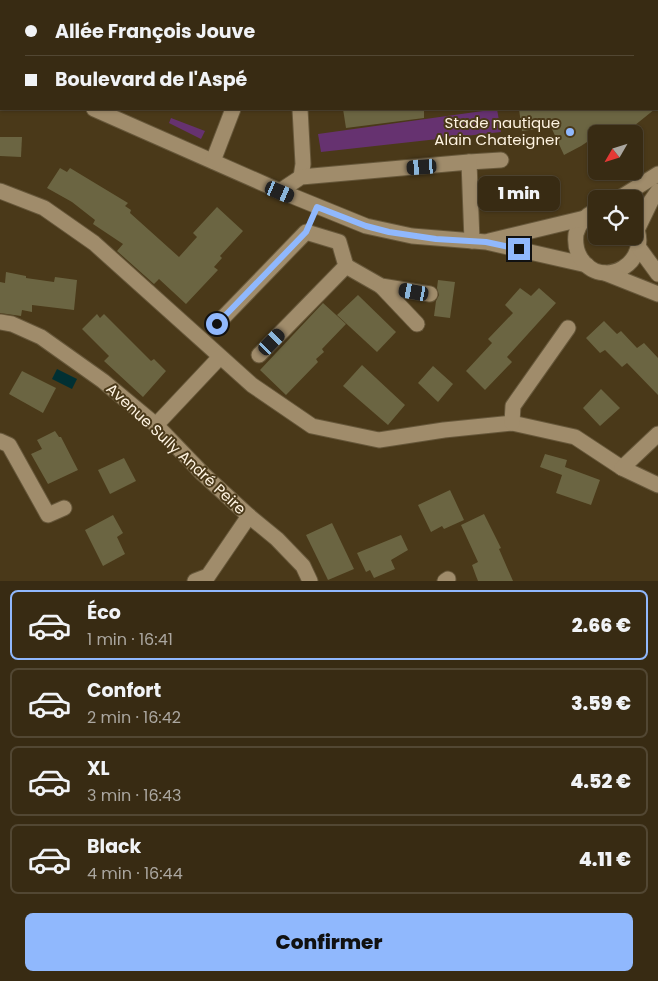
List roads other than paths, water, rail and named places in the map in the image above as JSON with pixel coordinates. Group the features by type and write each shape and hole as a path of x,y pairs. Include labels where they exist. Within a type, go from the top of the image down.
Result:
{"street":[{"path":"96,110 280,192 366,226 412,236 479,242 587,265 658,294"},
{"path":"213,161 232,110"},
{"path":"300,110 301,177"},
{"path":"280,192 301,177 501,160"},
{"path":"469,162 479,242"},
{"path":"632,190 658,174"},
{"path":"0,191 44,208 94,243 252,385 312,426 379,440 444,430 512,423 575,437 622,468 658,485"},
{"path":"643,214 658,191"},
{"path":"217,324 306,232 317,207"},
{"path":"479,242 588,215"},
{"path":"587,265 577,251 576,242 580,225 588,217"},
{"path":"346,219 340,242 346,266 381,286 417,324"},
{"path":"306,232 340,242"},
{"path":"603,272 622,270 630,264 635,257 639,245"},
{"path":"638,248 658,274"},
{"path":"259,355 346,266"},
{"path":"381,286 430,294"},
{"name":"Avenue Sully André Peire","path":"0,322 12,324 41,337 104,381 156,425 203,474 277,539 303,566 310,581"},
{"path":"512,423 513,406 568,328"},
{"path":"156,425 220,357"},
{"path":"622,468 658,434"},
{"path":"0,440 9,445 48,515 64,508"},
{"path":"195,581 208,576 249,516"}],"water":[{"path":"57,369 77,379 72,389 52,379"}],"place":[{"name":"Stade nautique Alain Chateigner","path":"570,132"}]}
